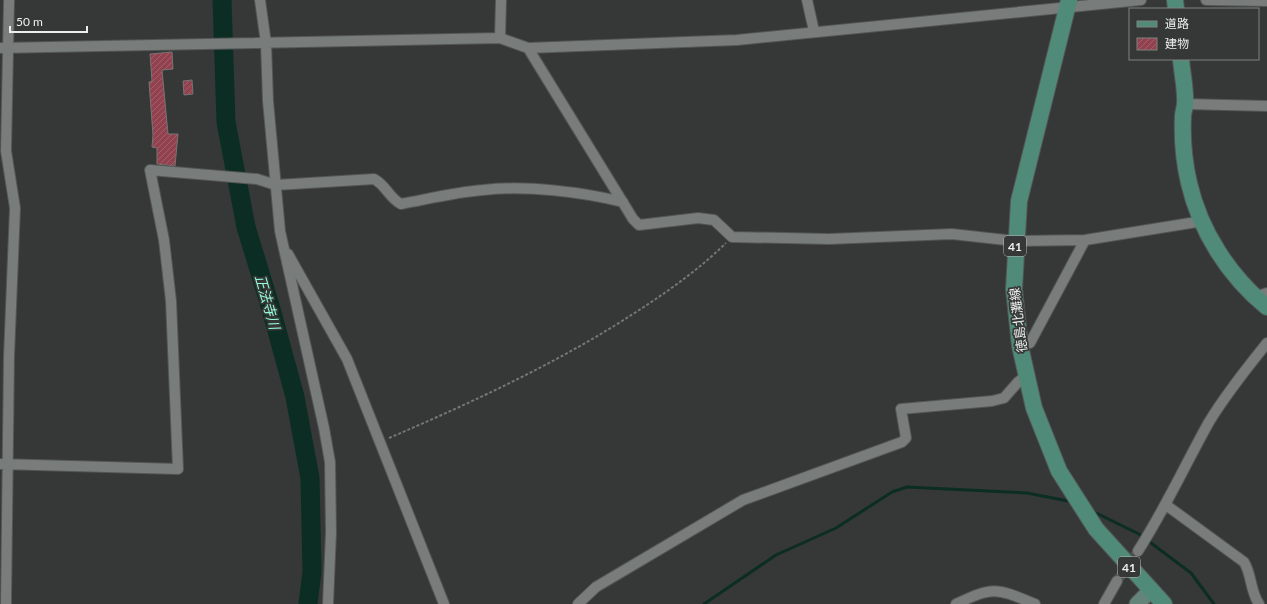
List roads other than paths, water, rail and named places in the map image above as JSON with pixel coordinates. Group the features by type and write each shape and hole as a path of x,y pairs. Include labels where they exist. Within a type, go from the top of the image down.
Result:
{"main road":[{"name":"徳島北灘線","path":"1068,4 1019,201 1015,241 1014,289 1020,346 1034,408 1047,446 1070,489 1096,529 1150,591 1164,604"},
{"path":"1181,60 1185,104 1183,122 1189,183 1203,221 1229,269 1263,299"}],"street":[{"path":"6,604 4,464 10,356 15,208 6,151 4,48 9,0"},
{"path":"260,0 266,43 268,101 280,231 324,428 330,462 331,532 328,604"},
{"path":"500,38 501,0"},
{"path":"807,0 814,31"},
{"path":"4,48 500,38 528,48 737,40 1068,4 1141,0"},
{"path":"1206,0 1267,1"},
{"path":"528,48 633,219 639,225 698,218 714,220 732,236 829,239 952,234 1015,241 1085,240 1203,221"},
{"path":"1185,104 1267,106"},
{"path":"4,464 178,469 171,301 164,240 150,170 257,179 276,185 374,179 380,182 394,201 402,204 483,190 523,188 600,196 623,202"},
{"path":"1020,346 1030,343 1085,240"},
{"path":"283,244 347,359 444,604"},
{"path":"1140,547 1166,505 1209,422 1232,386 1267,343"},
{"path":"578,604 596,587 743,500 902,442 906,438 901,409 992,401 1004,398 1018,382 1026,376"},
{"path":"1166,505 1244,562 1249,570 1253,592 1260,604"},
{"path":"1104,604 1117,581"},
{"path":"956,604 981,592 993,590 1007,593 1035,604"},
{"path":"1137,604 1150,591"}],"waterway":[{"name":"正法寺川","path":"222,0 226,122 246,227 271,309 295,397 310,478 312,572 308,604"},
{"path":"704,604 776,555 836,528 892,492 907,487 1027,493 1073,502"},
{"path":"1092,511 1139,534 1191,573 1214,604"}],"tunnel":[{"path":"1117,581 1138,551"}]}
